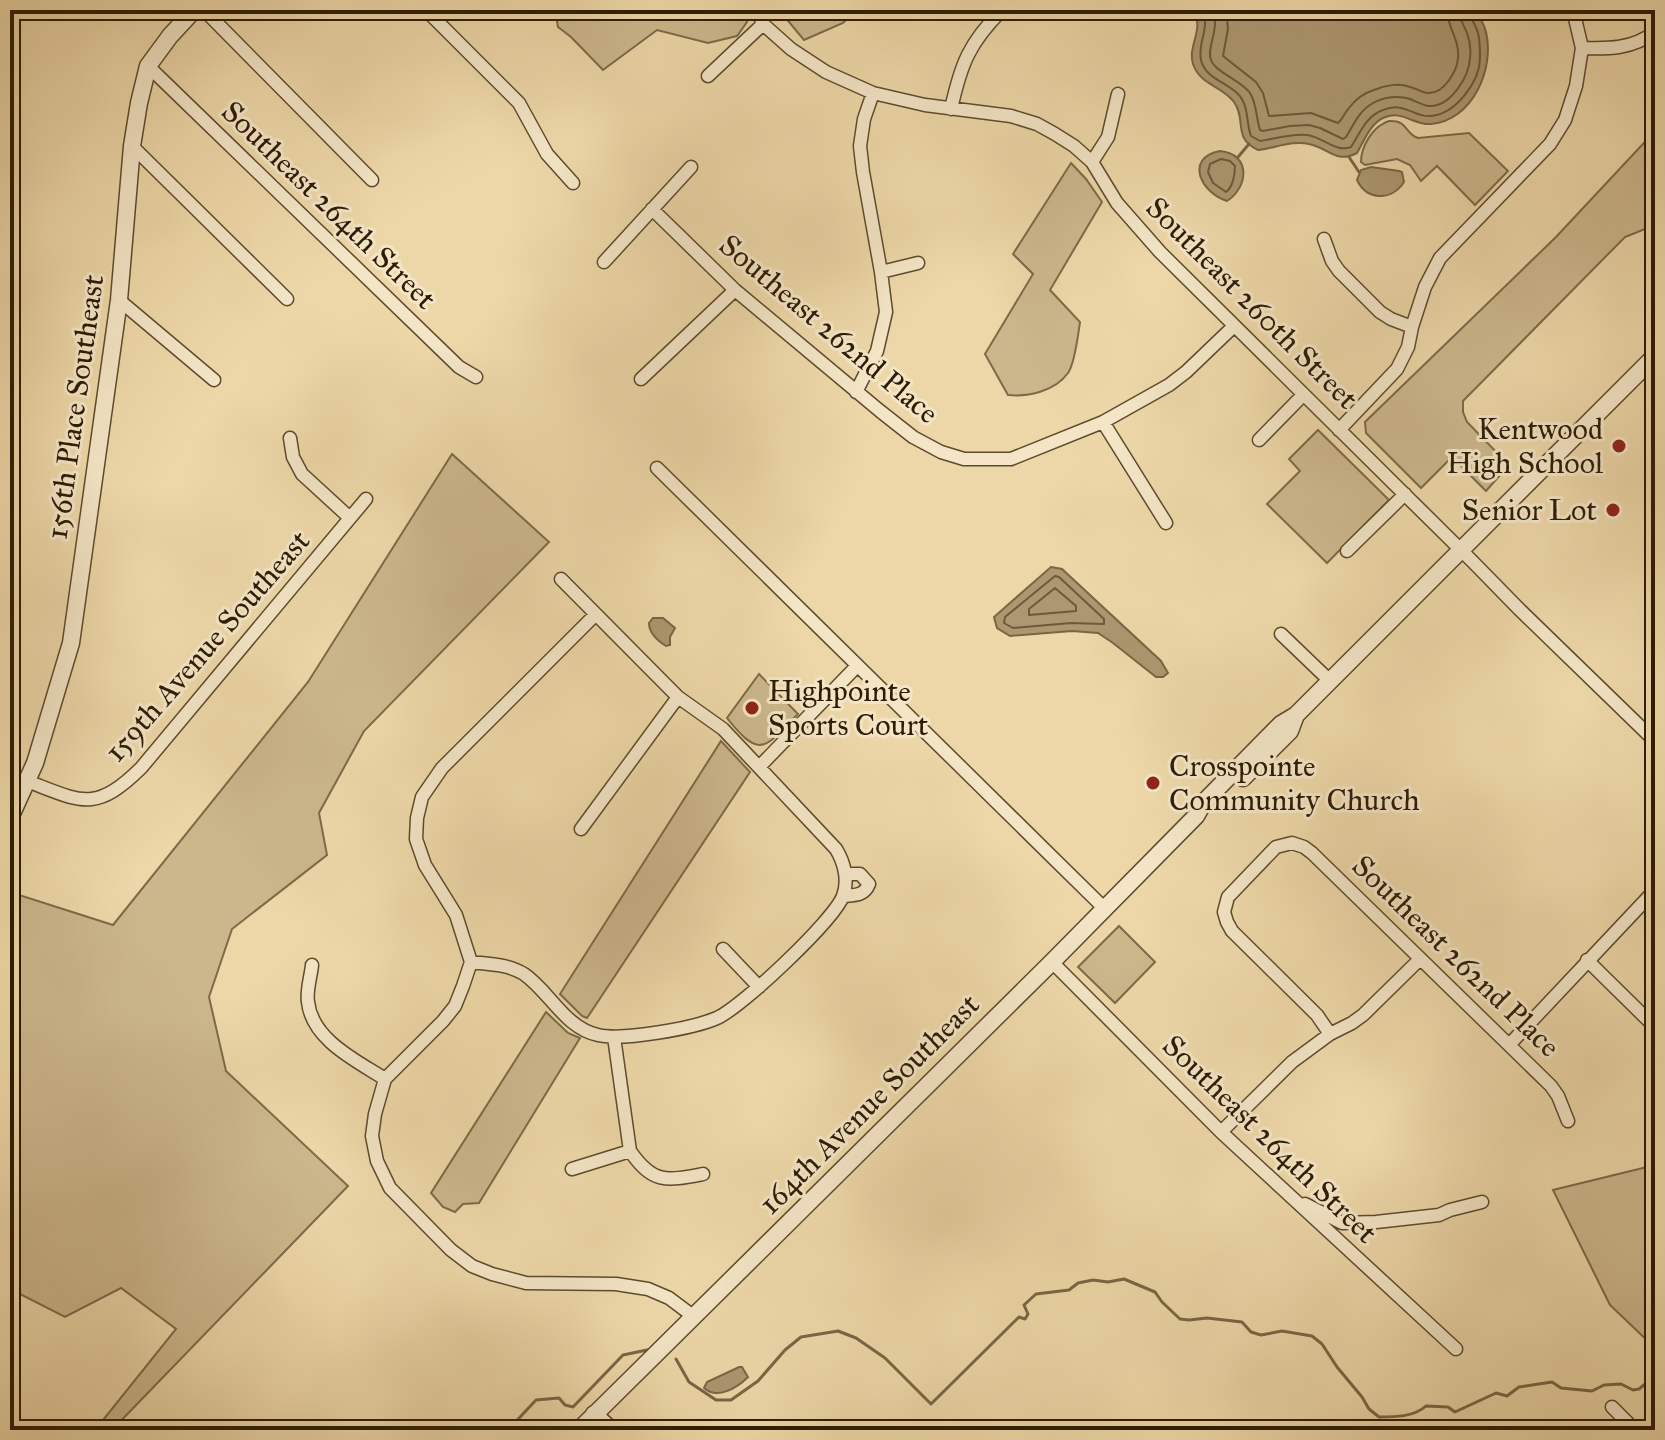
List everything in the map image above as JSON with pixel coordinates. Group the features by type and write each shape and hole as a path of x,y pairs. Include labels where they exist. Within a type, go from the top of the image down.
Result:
{"street":[{"name":"156th Place Southeast","path":"10,818 41,745 71,643 119,300 132,146 139,103 148,66 194,10"},
{"path":"204,10 372,180"},
{"path":"426,10 519,103 547,154 573,183"},
{"name":"Southeast 260th Street","path":"757,10 763,24 791,49 826,72 873,93 925,105 1011,116 1037,124 1074,146 1092,162 1117,203 1149,240 1655,741"},
{"path":"951,109 958,76 970,51 983,30 1002,10"},
{"path":"1339,430 1397,369 1408,347 1425,287 1440,258 1550,144 1557,133 1571,105 1582,48 1573,10"},
{"path":"708,76 763,24"},
{"path":"1582,48 1616,49 1637,43 1655,32"},
{"name":"Southeast 264th Street","path":"148,66 459,367 476,377"},
{"path":"856,392 877,351 886,312 860,146 864,119 873,93"},
{"path":"1092,162 1108,137 1118,94"},
{"path":"132,146 287,299"},
{"path":"604,262 691,167"},
{"name":"Southeast 262nd Place","path":"652,209 735,290 856,392 913,437 941,452 964,459 1011,459 1103,422 1169,385 1234,326"},
{"path":"1324,239 1339,271 1380,312 1412,327"},
{"path":"881,272 918,263"},
{"path":"641,379 735,290"},
{"path":"119,300 214,380"},
{"name":"164th Avenue Southeast","path":"579,1430 1052,962 1196,816 1204,802 1281,724 1296,715 1655,356"},
{"path":"1259,440 1303,395"},
{"path":"1103,422 1166,523"},
{"path":"290,438 293,457 302,474 350,518"},
{"path":"657,468 1104,908"},
{"path":"1347,551 1405,494"},
{"name":"159th Avenue Southeast","path":"27,781 85,801 103,798 127,782 366,499"},
{"path":"471,962 500,966 523,974 579,1028 596,1035 614,1037 687,1028 720,1017 759,987 832,914 844,893 843,860 836,849 723,729 678,697 561,579"},
{"path":"595,615 442,768 422,797 416,839 425,865 456,915 471,962 455,1006 385,1079 372,1136 377,1161 390,1188 451,1250 472,1266 526,1283 616,1284 648,1289 669,1298 693,1316"},
{"path":"1281,634 1330,681"},
{"path":"759,767 857,666"},
{"path":"581,829 678,697"},
{"name":"Southeast 262nd Place","path":"1330,1034 1317,1015 1232,931 1224,912 1228,897 1276,847 1292,843 1312,853 1551,1086 1568,1121"},
{"path":"844,893 859,895 869,884 860,874 845,874"},
{"path":"1509,1045 1655,890"},
{"path":"723,949 759,987"},
{"path":"1221,1132 1292,1062 1363,1015 1420,959"},
{"path":"1587,960 1655,1027"},
{"name":"Southeast 264th Street","path":"1052,962 1221,1132 1456,1349"},
{"path":"312,965 308,1002 315,1023 327,1039 385,1079"},
{"path":"614,1037 630,1151 652,1175 665,1179 703,1174"},
{"path":"572,1169 630,1151"},
{"path":"1282,1190 1342,1223 1439,1215 1482,1202"},
{"path":"1612,1407 1635,1430"},
{"path":"594,1414 611,1430"}],"shaded area":[{"path":"555,10 746,10 747,22 737,36 708,43 657,30 603,70 558,27"},
{"path":"779,10 857,10 843,23 804,40"},
{"path":"1389,121 1400,123 1418,138 1469,133 1508,171 1475,205 1437,166 1421,181 1410,165 1397,159 1365,165 1361,162 1366,143 1378,127"},
{"path":"1655,131 1655,238 1645,229 1625,237 1463,401 1467,422 1509,465 1486,491 1452,457 1421,488 1366,433 1365,422 1556,237"},
{"path":"1071,163 1102,202 1050,290 1080,322 1073,363 1063,379 1049,388 1033,394 1008,395 985,354 1033,274 1013,254"},
{"path":"1318,430 1389,500 1327,563 1267,504 1300,471 1289,459"},
{"path":"452,454 549,542 364,731 319,813 327,855 232,929 209,997 226,1071 348,1186 112,1430 95,1430 176,1329 121,1288 65,1317 10,1289 10,892 113,925 308,682"},
{"path":"759,674 798,714 778,735 763,744 748,740 727,718"},
{"path":"721,741 750,772 587,1018 582,1016 560,994"},
{"path":"1119,926 1155,962 1115,1003 1078,967"},
{"path":"546,1012 568,1033 580,1038 479,1203 463,1204 455,1212 443,1207 431,1193"},
{"path":"1655,1165 1655,1348 1610,1305 1553,1190"}],"water":[{"path":"1191,10 1475,10 1486,32 1487,62 1477,91 1469,103 1446,121 1425,124 1396,115 1383,118 1371,129 1357,153 1350,156 1338,156 1303,143 1258,150 1242,134 1240,115 1234,102 1196,71 1192,50 1197,23"},
{"path":"1220,151 1238,158 1243,172 1239,188 1227,201 1210,191 1200,176 1202,161"},
{"path":"1371,167 1402,172 1404,182 1393,193 1373,195 1357,180 1361,170"},
{"path":"1051,567 1062,569 1161,661 1168,673 1156,677 1098,633 1072,631 1010,636 997,628 994,617"},
{"path":"653,618 663,618 675,628 670,645 666,646 652,633 649,623"},
{"path":"739,1367 748,1377 733,1388 715,1393 704,1388 707,1382"}],"waterway":[{"path":"565,10 586,16 628,10"},
{"path":"681,10 740,19"},
{"path":"781,16 799,10"},
{"path":"1238,157 1249,144"},
{"path":"1349,157 1359,172"},
{"path":"676,1359 689,1382 716,1400 731,1400 758,1381 801,1337 838,1331 856,1338 885,1358 931,1404 1019,1317 1025,1319 1028,1314 1024,1305 1036,1294 1069,1290 1078,1283 1093,1280 1108,1282 1124,1279 1155,1292 1180,1319 1242,1322 1251,1332 1261,1335 1282,1331 1312,1336 1322,1344 1369,1409 1379,1417 1410,1414 1426,1406 1448,1407 1455,1412 1496,1393 1507,1396 1519,1387 1552,1382 1561,1388 1592,1391 1604,1385 1621,1384 1633,1390 1655,1376"},
{"path":"508,1430 536,1400 559,1398 565,1405 573,1407 623,1355 647,1350"}],"place":[{"name":"Kentwood High School","path":"1619,446"},
{"name":"Senior Lot","path":"1613,510"},
{"name":"Highpointe Sports Court","path":"752,708"},
{"name":"Crosspointe Community Church","path":"1153,783"}]}
